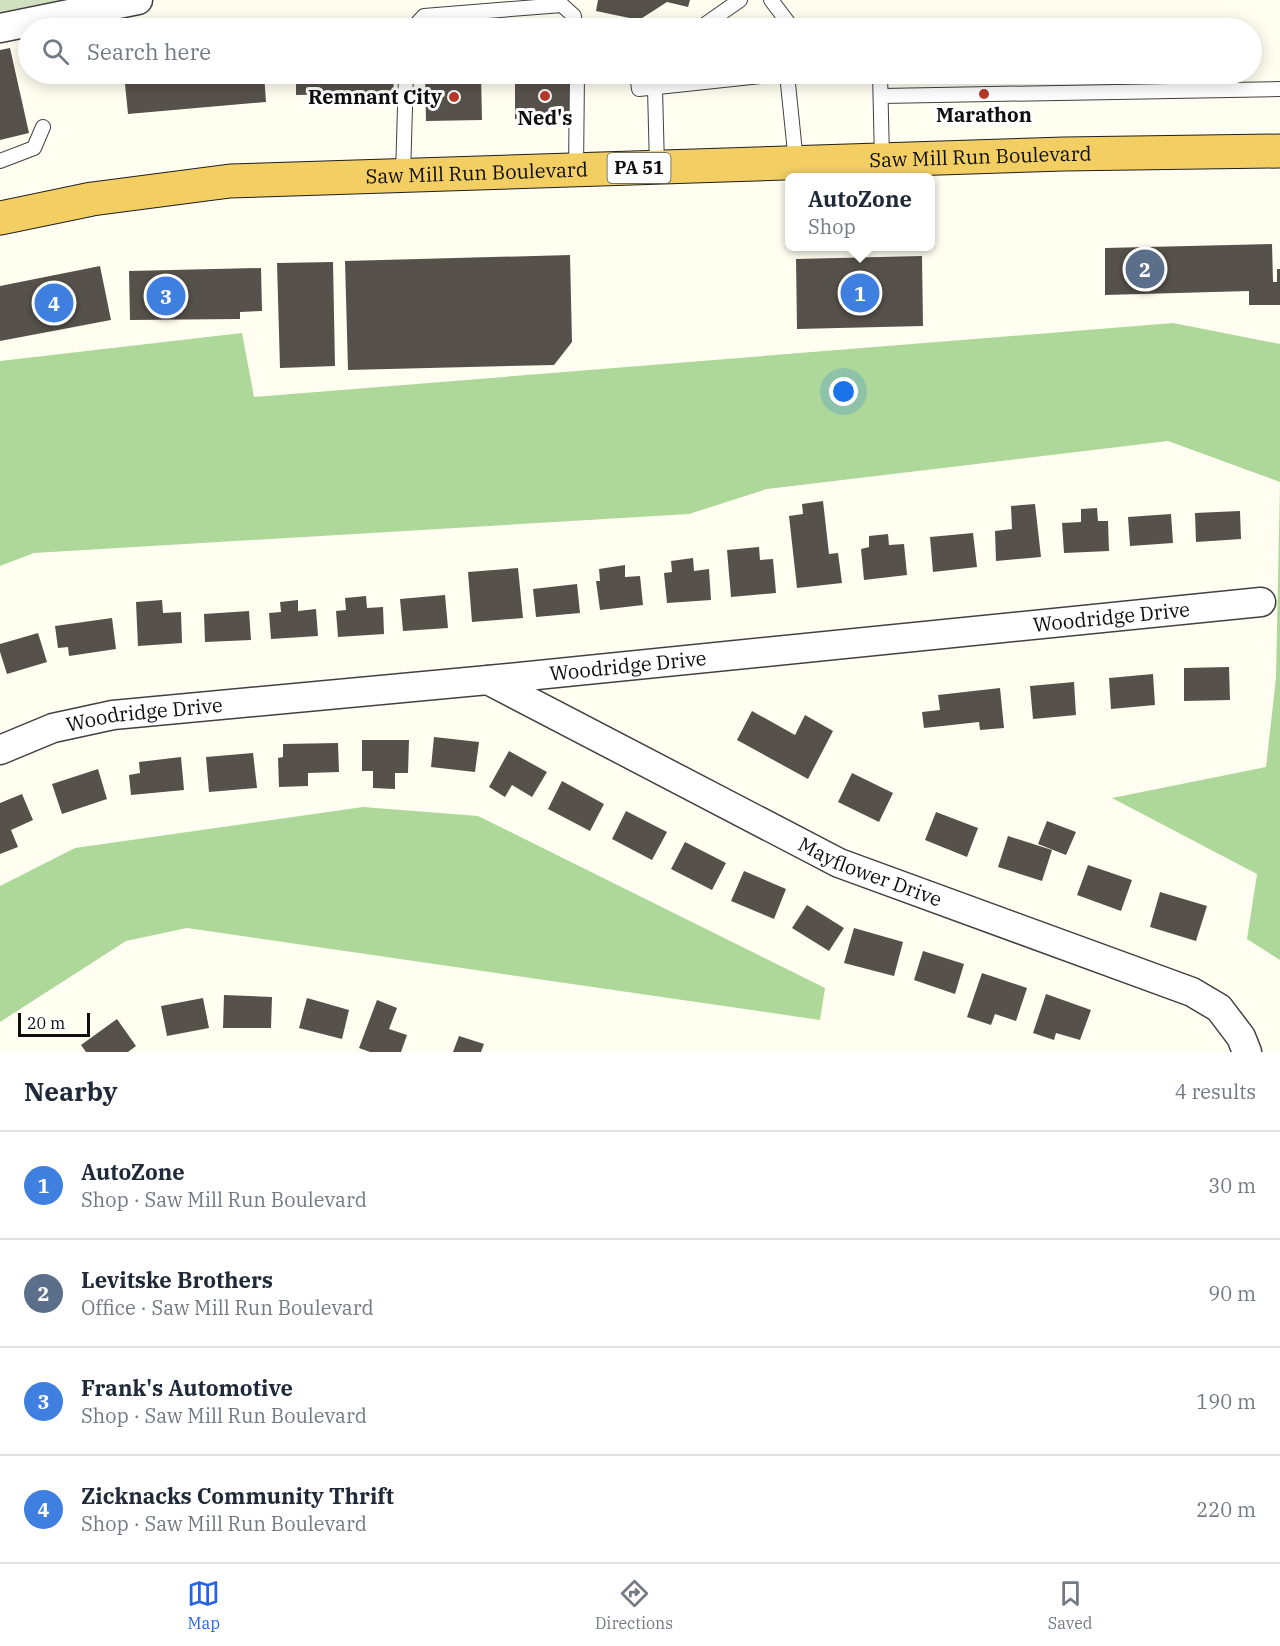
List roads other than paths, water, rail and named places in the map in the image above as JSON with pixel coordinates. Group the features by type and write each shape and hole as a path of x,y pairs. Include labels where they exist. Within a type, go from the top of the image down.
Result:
{"highway":[{"name":"Saw Mill Run Boulevard","path":"0,218 93,199 230,181 1075,153 1280,151"}],"street":[{"path":"49,18 138,0"},
{"path":"0,28 18,24"},
{"name":"Woodridge Drive","path":"0,750 53,728 113,715 488,680 1261,602"},
{"name":"Mayflower Drive","path":"488,680 839,863 1192,992 1219,1008 1242,1037 1247,1052"}],"lane":[{"path":"714,18 740,0"},
{"path":"771,0 785,18"},
{"path":"421,18 423,15 562,5 574,18"},
{"path":"403,176 406,84"},
{"path":"576,170 577,84"},
{"path":"638,84 639,89 690,84"},
{"path":"789,84 796,162"},
{"path":"881,84 882,159"},
{"path":"1225,84 1229,90"},
{"path":"655,88 657,167"},
{"path":"882,96 1280,89"},
{"path":"0,161 34,148 43,127"}],"place":[{"name":"Marathon","path":"984,94"},
{"name":"Ned's","path":"545,96"},
{"name":"Remnant City","path":"454,97"},
{"name":"Levitske Brothers","path":"1145,269"},
{"name":"AutoZone","path":"860,293"},
{"name":"Frank's Automotive","path":"166,296"},
{"name":"Zicknacks Community Thrift","path":"54,303"}]}
